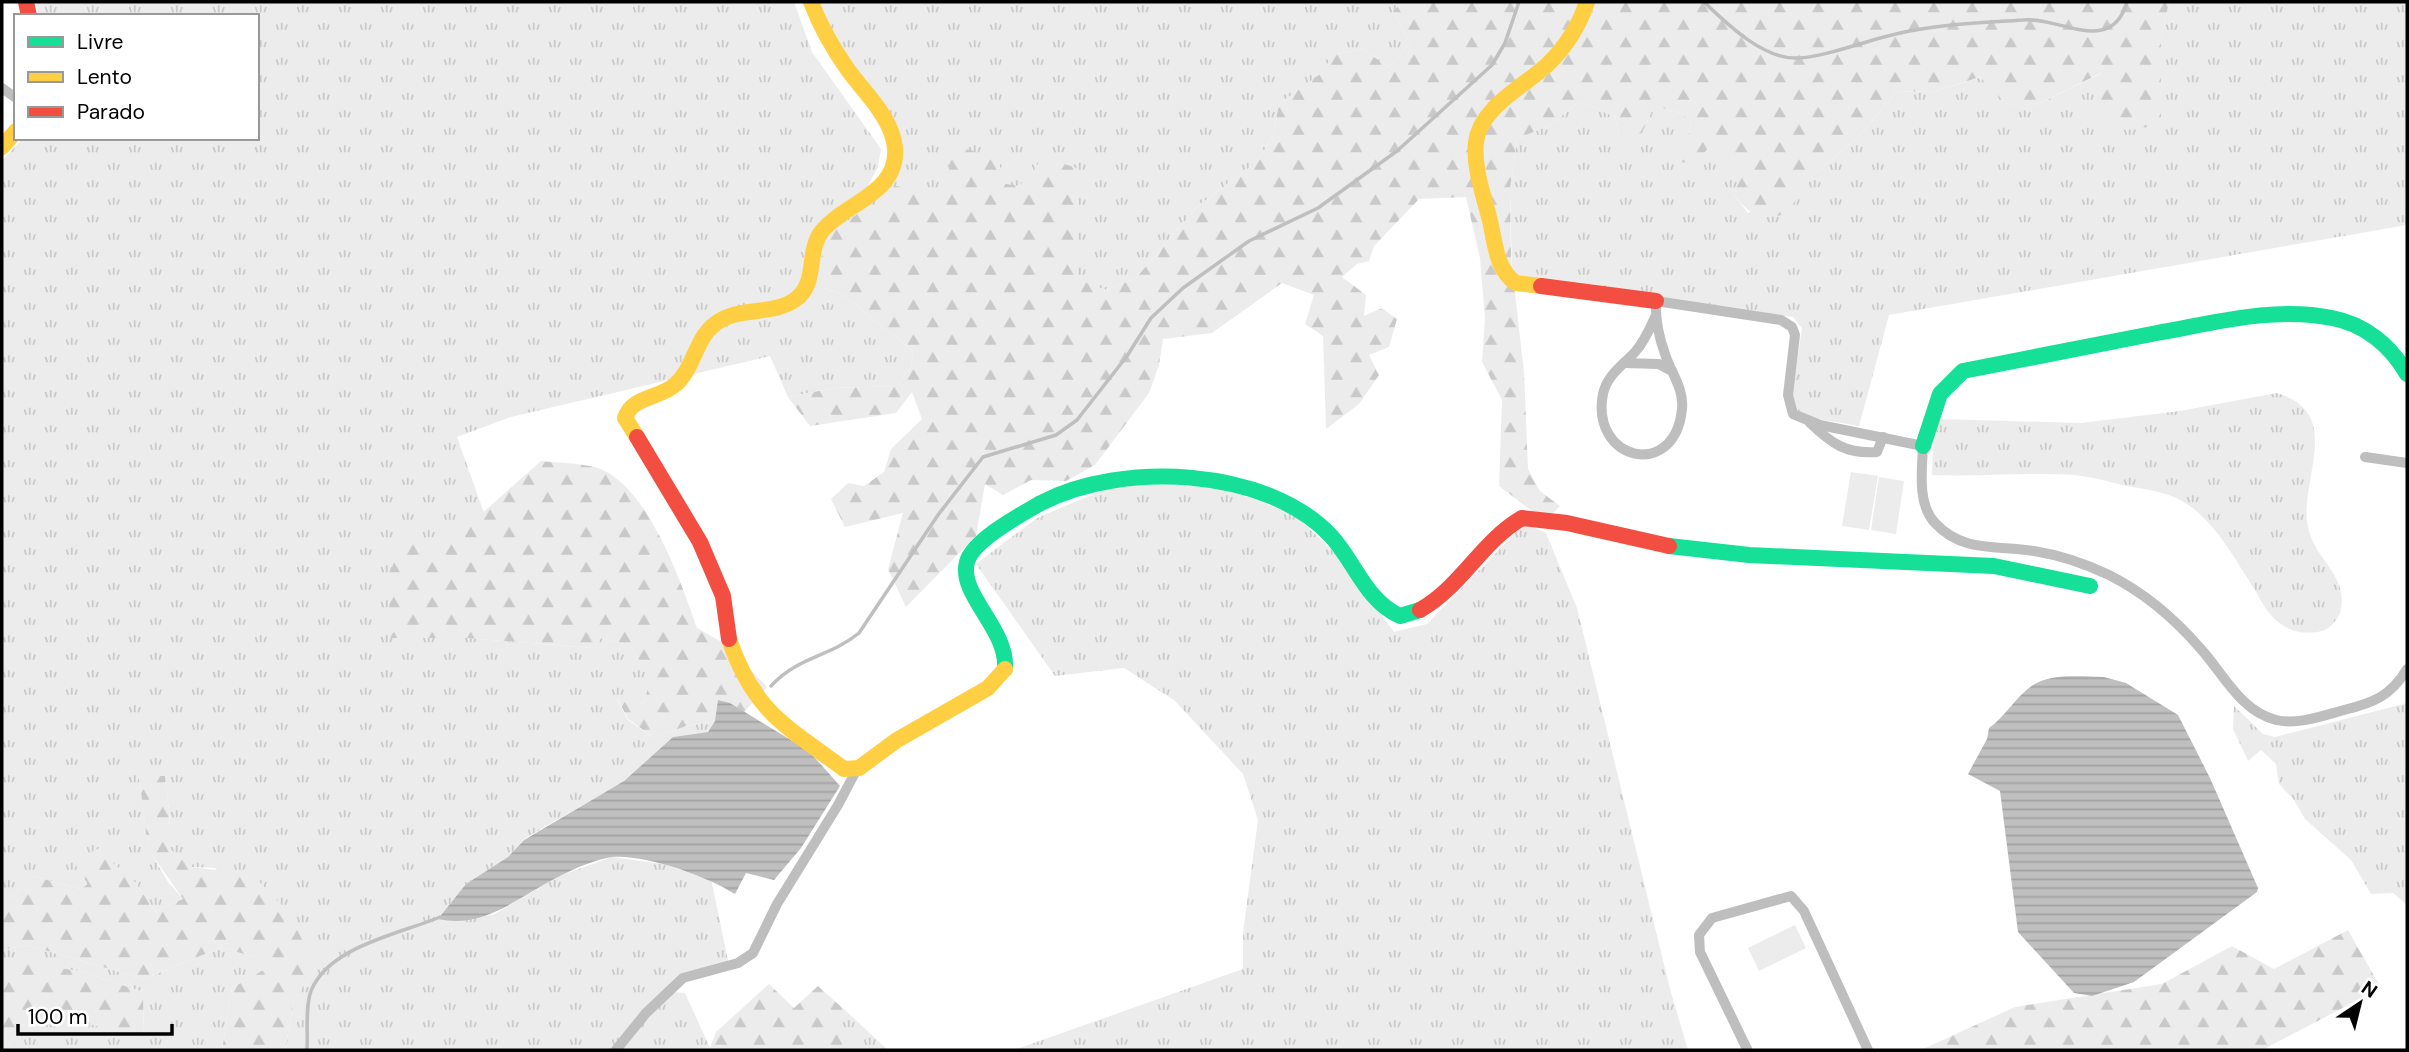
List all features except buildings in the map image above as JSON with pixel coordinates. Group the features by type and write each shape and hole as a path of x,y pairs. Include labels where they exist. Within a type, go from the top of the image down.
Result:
{"street":[{"path":"811,2 834,48 887,126 895,145 890,176 880,188 827,225 819,234 812,253 810,276 802,294 780,306 750,310 715,323 704,335 688,369 674,386 635,404 625,418 700,542 723,596 731,646 739,667 758,699 772,716 832,762 848,770 857,769"},
{"path":"1587,2 1583,14 1555,58 1495,110 1477,134 1477,155 1497,248 1506,276 1516,283 1656,308 1781,320 1788,324 1796,339 1788,404 1793,414 1808,422 1837,447 1856,453 1877,452 1883,437"},
{"path":"2,147 14,133"},
{"path":"1656,308 1665,354 1682,396 1682,410 1673,438 1660,451 1630,454 1621,450 1610,436 1602,408 1606,386 1641,344 1656,308"},
{"path":"2407,374 2404,355 2367,332 2335,318 2278,316 2207,324 1963,371 1943,389 1935,403 1923,446 1921,474 1927,512 1945,532 1966,545 2036,551 2081,564 2140,593 2162,608 2200,648 2243,702 2265,716 2277,720 2306,720 2371,703 2385,697 2407,669"},
{"path":"1623,364 1632,361 1659,364 1674,373"},
{"path":"1808,422 1923,446"},
{"path":"2365,457 2407,463"},
{"path":"616,1050 646,1013 683,978 701,970 738,963 753,953 777,904 857,769 897,740 988,688 1005,671 1006,659 998,629 967,578 967,562 971,553 1006,525 1057,495 1126,476 1230,482 1266,492 1314,522 1332,538 1383,607 1397,616 1426,608 1436,602 1502,532 1522,518 1700,551 1875,558 2024,568 2091,586"},
{"path":"1747,1049 1700,952 1699,935 1712,918 1791,896 1804,911 1868,1050"}],"green space":[{"path":"36,2 794,2 812,52 881,149 878,167 859,202 880,188 895,155 811,2 1403,2 1393,11 1410,44 1388,67 1363,49 1332,55 1324,72 1279,104 1273,135 1258,161 1198,206 1136,278 1106,290 1077,280 1019,187 1005,184 997,158 958,193 931,193 891,204 863,230 824,288 843,295 913,351 911,367 897,386 834,388 788,397 770,356 511,417 457,437 484,513 444,547 391,638 466,638 594,648 601,638 631,646 651,679 644,704 617,699 628,720 654,738 686,726 715,721 708,732 673,737 624,781 524,839 508,857 466,884 438,919 493,915 559,876 612,857 663,864 711,879 729,965 701,970 669,992 685,993 710,1048 285,1050 294,1000 316,967 215,868 190,867 163,843 170,821 165,776 139,776 148,848 168,882 183,899 155,911 135,882 88,885 81,889 33,876 2,905 2,161 21,140 259,140 259,14 39,14"},
{"path":"1403,2 2169,2 2161,39 2161,125 2127,130 2101,122 2101,73 2028,109 2006,103 1980,77 1933,92 1897,91 1859,136 1797,189 1794,211 1766,217 1747,209 1733,194 1746,170 1722,150 1709,147 1695,164 1674,161 1671,149 1688,137 1691,123 1681,113 1654,106 1642,133 1629,138 1619,136 1615,117 1580,101 1550,125 1517,139 1510,189 1511,258 1524,372 1528,469 1540,491 1560,506 1551,515 1532,511 1499,486 1502,400 1482,362 1485,318 1480,258 1466,197 1419,199 1374,246 1369,261 1357,264 1342,277 1366,295 1364,316 1382,308 1397,319 1389,347 1369,355 1379,375 1359,404 1326,429 1323,336 1305,324 1314,295 1282,283 1212,333 1163,339 1159,365 1149,393 1095,465 1066,481 1031,480 1003,495 985,484 976,536 906,607 888,569 903,513 845,527 831,499 848,483 864,486 884,472 891,449 922,419 912,392 896,413 810,426 788,397 834,388 897,386 911,367 913,351 843,295 824,288 820,265 826,235 862,211 871,219 893,200 895,186 958,193 970,179 951,173 948,154 966,149 997,158 1006,184 1019,186 1044,157 1079,169 1077,279 1106,290 1136,278 1198,206 1258,161 1273,135 1279,104 1323,72 1332,55 1363,49 1388,67 1410,44 1393,11"},
{"path":"2169,2 2407,2 2407,225 1889,315 1859,426 1806,417 1794,407 1792,394 1802,328 1793,317 1512,277 1510,188 1517,139 1550,125 1580,101 1615,117 1619,136 1642,133 1654,106 1681,113 1691,122 1688,137 1722,150 1747,170 1733,194 1748,213 1797,189 1859,136 1897,91 1933,92 1981,77 2006,103 2028,109 2102,73 2160,125 2161,39"},
{"path":"2277,393 2298,403 2310,416 2314,432 2315,450 2307,509 2308,527 2317,549 2336,578 2342,600 2337,618 2322,631 2308,633 2294,630 2275,620 2230,550 2211,526 2190,506 2173,497 2075,475 1932,475 1933,444 1939,419 2081,423 2180,411"},
{"path":"541,461 595,467 614,476 631,492 660,536 697,628 727,645 767,687 744,712 730,703 715,721 686,726 654,738 628,719 617,698 644,704 650,679 631,646 601,638 594,648 466,638 391,638 388,578 402,541 444,547"},
{"path":"1851,472 1878,476 1869,530 1842,526"},
{"path":"1879,477 1904,481 1896,534 1871,530"},
{"path":"1118,484 1220,487 1295,515 1339,557 1394,632 1427,624 1525,523 1546,533 1577,608 1670,989 1688,1050 1014,1050 1243,969 1243,933 1258,820 1243,774 1174,700 1124,668 1055,676 976,564 1037,518"},
{"path":"2407,703 2407,905 2393,893 2371,894 2351,860 2305,819 2294,800 2279,784 2276,764 2261,750 2248,761 2233,729 2234,706 2263,734 2275,737"},
{"path":"139,776 165,776 170,821 164,843 190,867 252,874 288,912 316,967 294,1000 285,1050 222,1050 232,988 274,964 222,947 144,979 27,945 2,950 2,905 33,876 81,889 88,884 73,861 97,849 135,882 155,911 183,899 148,849"},
{"path":"1795,925 1806,948 1759,971 1748,948"},
{"path":"2348,930 2381,988 2262,1050 1921,1050 2015,1007 2162,984 2232,946 2274,969"},
{"path":"27,945 144,979 222,947 275,964 232,988 222,1050 2,1050 2,1036 9,1045 21,1025 59,1018 144,1035 143,992 80,971 2,963 2,950"},
{"path":"15,962 80,971 143,992 144,1036 59,1018 21,1025 9,1045 2,1036 2,963"},
{"path":"769,984 794,1008 818,986 847,1012 833,1029 853,1033 856,1050 709,1050 716,1032"},
{"path":"847,1012 888,1050 856,1050 832,1030"}],"shaded area":[{"path":"2058,677 2104,677 2126,683 2178,715 2210,778 2258,888 2257,892 2134,982 2092,996 2074,993 2018,932 2000,791 1968,774 1987,739 1989,728 2033,685"},
{"path":"718,700 730,703 809,751 840,786 801,848 774,880 746,873 735,894 676,868 643,859 612,857 591,862 569,872 485,916 455,921 438,919 466,884 508,857 524,840 624,781 673,737 708,732 715,721"}],"waterway":[{"path":"771,686 792,669 859,633 938,515 983,457 1056,435 1077,420 1127,356 1151,318 1183,288 1249,241 1318,208 1397,151 1492,65 1505,43 1519,2"},
{"path":"1704,2 1759,47 1785,57 1798,58 1821,55 1912,31 1959,24 2037,20 2097,31 2109,27 2119,18 2127,2"},
{"path":"307,1050 309,997 320,976 349,952 440,917"}],"traffic: fast":[{"path":"1923,446 1940,394 1963,371 2244,317 2289,314 2344,321 2376,338 2393,354 2407,374"},
{"path":"1005,669 999,640 976,600 966,574 971,554 999,528 1041,503 1074,490 1111,481 1151,477 1192,478 1232,484 1270,496 1303,513 1331,536 1370,591 1388,609 1400,616 1420,610"},
{"path":"1669,546 1749,555 1994,566 2090,586"}],"traffic: slow":[{"path":"637,437 625,418 634,405 676,384 683,377 706,333 721,320 739,313 779,307 796,299 807,284 814,248 822,231 880,187 889,176 894,163 893,136 883,115 836,52 811,2"},
{"path":"1541,286 1516,283 1500,263 1478,172 1476,142 1479,130 1494,108 1560,51 1576,28 1587,2"},
{"path":"2,147 14,133"},
{"path":"729,639 749,684 761,701 789,728 844,769 859,768 897,740 988,688 1005,669"}],"traffic: jam":[{"path":"26,2 29,14"},
{"path":"1541,286 1656,301"},
{"path":"637,437 700,542 723,596 729,639"},
{"path":"1420,610 1447,589 1495,539 1522,518 1567,523 1669,546"}]}
